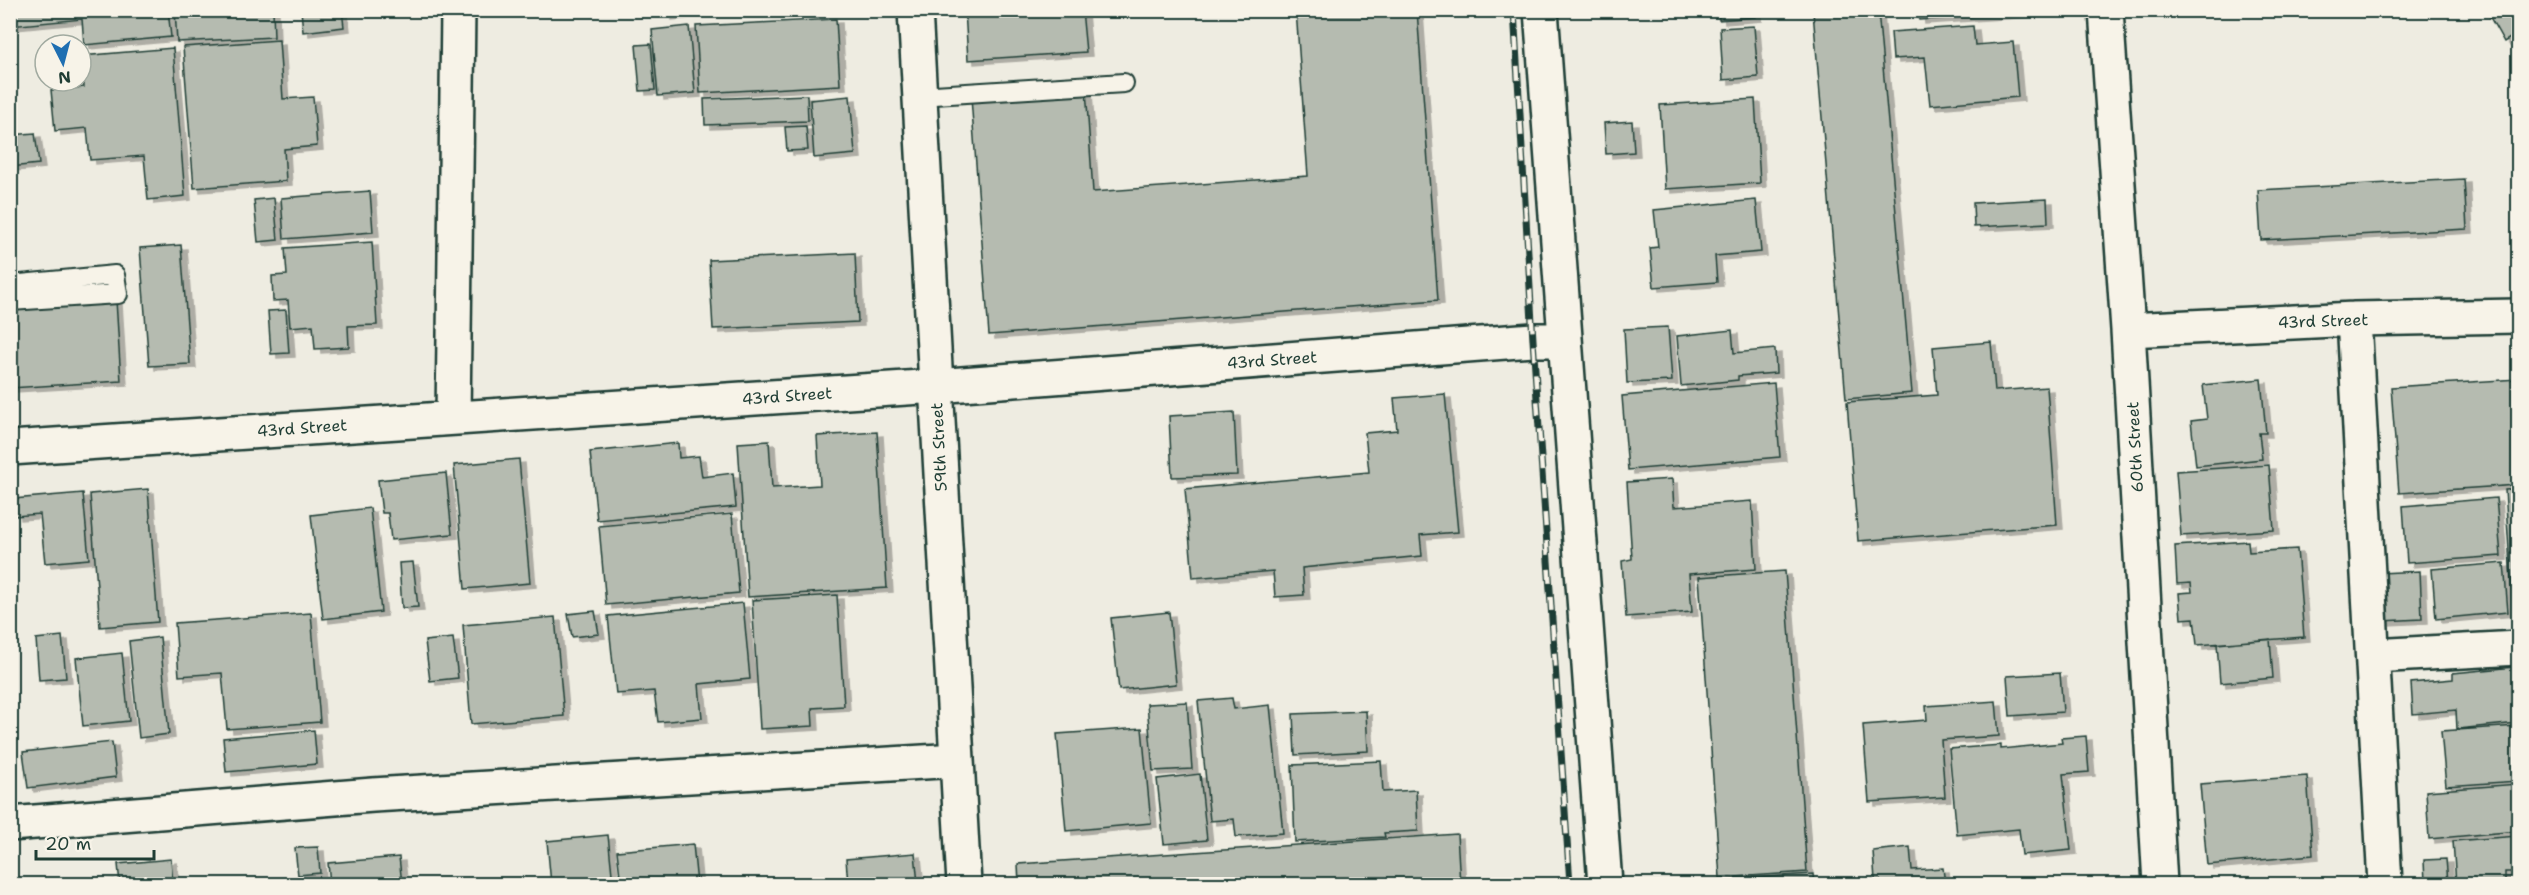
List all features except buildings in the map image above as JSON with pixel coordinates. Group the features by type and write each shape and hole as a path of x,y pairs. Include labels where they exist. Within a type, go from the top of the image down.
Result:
{"street":[{"path":"453,418 459,10"},
{"name":"59th Street","path":"915,10 964,885"},
{"path":"1541,10 1605,885"},
{"name":"60th Street","path":"2106,10 2128,330 2160,885"},
{"name":"43rd Street","path":"2128,330 2355,319 2518,316"},
{"path":"2355,319 2385,885"},
{"name":"43rd Street","path":"10,448 936,386 1533,340 1564,340"},
{"path":"2373,656 2518,648"},
{"path":"10,824 373,795 957,760"}],"lane":[{"path":"919,96 1124,83"},
{"path":"10,285 115,275 118,294 10,301"}],"railway":[{"path":"1514,10 1533,340 1570,884"}]}
